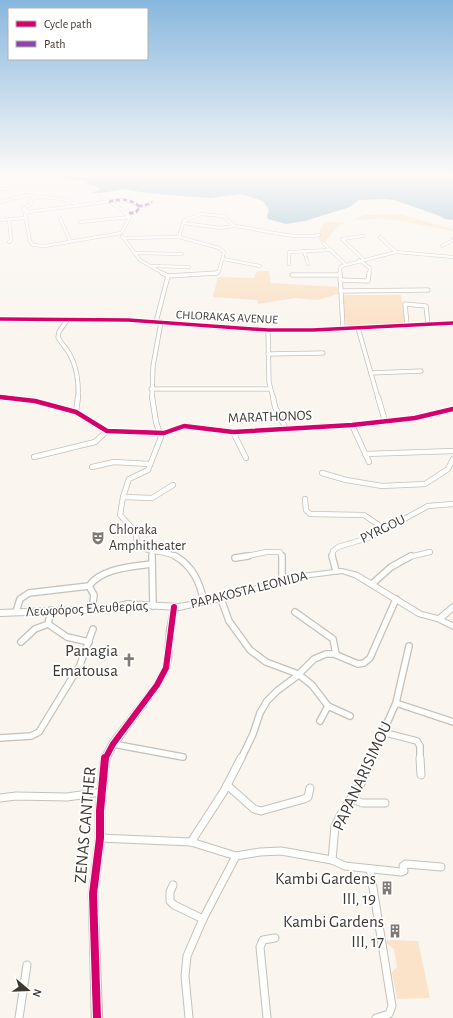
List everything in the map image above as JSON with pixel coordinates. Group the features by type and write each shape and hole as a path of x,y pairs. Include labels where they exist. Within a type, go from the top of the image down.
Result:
{"main road":[{"name":"CHLORAKAS AVENUE","path":"0,319 116,320 268,330 358,328 453,323"},
{"name":"PAPAKOSTA LEONIDA","path":"174,607 243,594 282,579 336,571 349,572 372,584 420,614 439,619 453,626"},
{"name":"Λεωφόρος Ελευθερίας","path":"0,613 111,608 127,604 174,607"},
{"path":"439,619 453,607"}],"street":[{"path":"9,224 11,240 9,242"},
{"path":"26,224 30,241 33,245 45,246 121,233"},
{"path":"62,224 70,241"},
{"path":"121,233 126,224"},
{"path":"179,237 183,224"},
{"path":"187,224 221,228 234,226 302,237 319,236"},
{"path":"121,233 123,238 140,260 168,276 215,274 219,272 223,259 224,252 219,248 179,237 123,238"},
{"path":"340,280 368,281 370,268 342,239 363,236"},
{"path":"380,237 396,252"},
{"path":"442,246 453,240"},
{"path":"323,243 345,264"},
{"path":"289,264 289,252 330,250"},
{"path":"304,251 308,264"},
{"path":"343,328 340,268 345,264 396,252 453,257"},
{"path":"134,253 182,254"},
{"path":"223,259 260,266"},
{"path":"150,266 189,267"},
{"path":"292,282 292,273 340,275"},
{"path":"168,276 158,322 151,389 161,437 150,464 145,472 129,479 120,512 121,517 136,532 137,546 152,551 174,555 183,560 199,581 204,602"},
{"path":"340,291 428,290"},
{"path":"407,325 405,304 426,306 428,324"},
{"path":"67,320 59,332 58,337 74,361 77,373 80,392 76,412"},
{"path":"358,328 385,421"},
{"path":"268,330 270,389 275,407 286,429"},
{"path":"268,354 323,353"},
{"path":"371,373 421,371"},
{"path":"151,389 270,389"},
{"path":"0,397 36,400 76,412 107,432 102,438 95,442 34,457"},
{"name":"MARATHONOS","path":"107,432 165,433 184,426 233,432 352,425 415,418 453,409"},
{"path":"352,425 369,462"},
{"path":"233,432 246,458"},
{"path":"365,454 453,451"},
{"path":"322,473 346,480 382,486 425,484 448,469 453,459"},
{"path":"92,467 114,462 150,464"},
{"path":"123,497 152,498 173,485"},
{"path":"305,499 306,510 310,514 369,516 386,530"},
{"name":"PYRGOU","path":"336,571 332,558 333,551 335,549 386,530 425,507 453,504"},
{"path":"152,551 151,564 153,606"},
{"path":"235,558 266,552 280,552 282,556 282,579"},
{"path":"372,584 394,563 414,553 430,552"},
{"path":"89,586 91,581 97,577 115,571 151,564"},
{"path":"89,586 94,595 92,609"},
{"path":"16,612 20,599 29,593 89,586"},
{"path":"220,599 229,621 250,650 266,662 298,674 312,686 328,706 350,716"},
{"path":"190,842 227,785 252,736 259,713 267,700 317,657 330,652 359,665 363,665 367,662 396,599"},
{"name":"ZENAS CANTHER","path":"97,1018 93,894 100,838 100,811 106,759 113,744 157,684 166,668 174,607"},
{"path":"48,624 51,610"},
{"path":"295,612 333,640 336,654"},
{"path":"21,642 35,629 48,624"},
{"path":"48,624 67,638 89,642"},
{"path":"0,738 31,736 39,732 80,664 93,630"},
{"name":"PAPANARISIMOU","path":"332,860 335,826 340,814 361,784 382,732 396,703 409,646"},
{"path":"396,703 453,722"},
{"path":"320,721 328,706"},
{"path":"382,732 417,741 420,746 422,775"},
{"path":"113,744 183,757"},
{"path":"227,785 254,809 261,811 304,799 308,797 310,788"},
{"path":"0,798 16,796 67,797 102,792"},
{"path":"351,798 362,803 385,803"},
{"path":"100,838 190,842 236,856 260,852 281,851 332,860 345,866 401,872 404,871 404,866 406,864 441,867"},
{"path":"189,1018 185,965 190,947 236,856"},
{"path":"370,869 392,1006 392,1011 388,1015 376,1018"},
{"path":"173,885 170,892 170,901 174,905 203,919"},
{"path":"267,1018 260,953 261,942 263,940 275,938"},
{"path":"19,1018 27,965"}],"shaded area":[{"path":"324,224 342,224 338,226 325,242 319,241 320,230"},
{"path":"414,224 433,224 453,229 453,231"},
{"path":"257,271 269,271 271,283 337,287 338,294 318,300 295,298 258,304 257,300 213,297 218,277 254,278"},
{"path":"343,295 401,295 405,323 346,326"},
{"path":"387,940 418,941 430,998 397,999 392,972 397,967 394,949 386,943"}],"cycle path":[{"path":"0,319 128,320 268,330 313,330 453,323"},
{"path":"0,397 35,401 76,412 107,431 164,433 184,426 233,432 352,425 415,418 453,409"},
{"path":"97,1018 93,894 100,838 100,811 105,759 113,744 157,685 166,668 174,607"}],"place":[{"name":"Chloraka Amphitheater","path":"98,538"},
{"name":"Panagia Ematousa","path":"129,660"},
{"name":"Kambi Gardens III, 19","path":"387,888"},
{"name":"Kambi Gardens III, 17","path":"395,931"}]}
